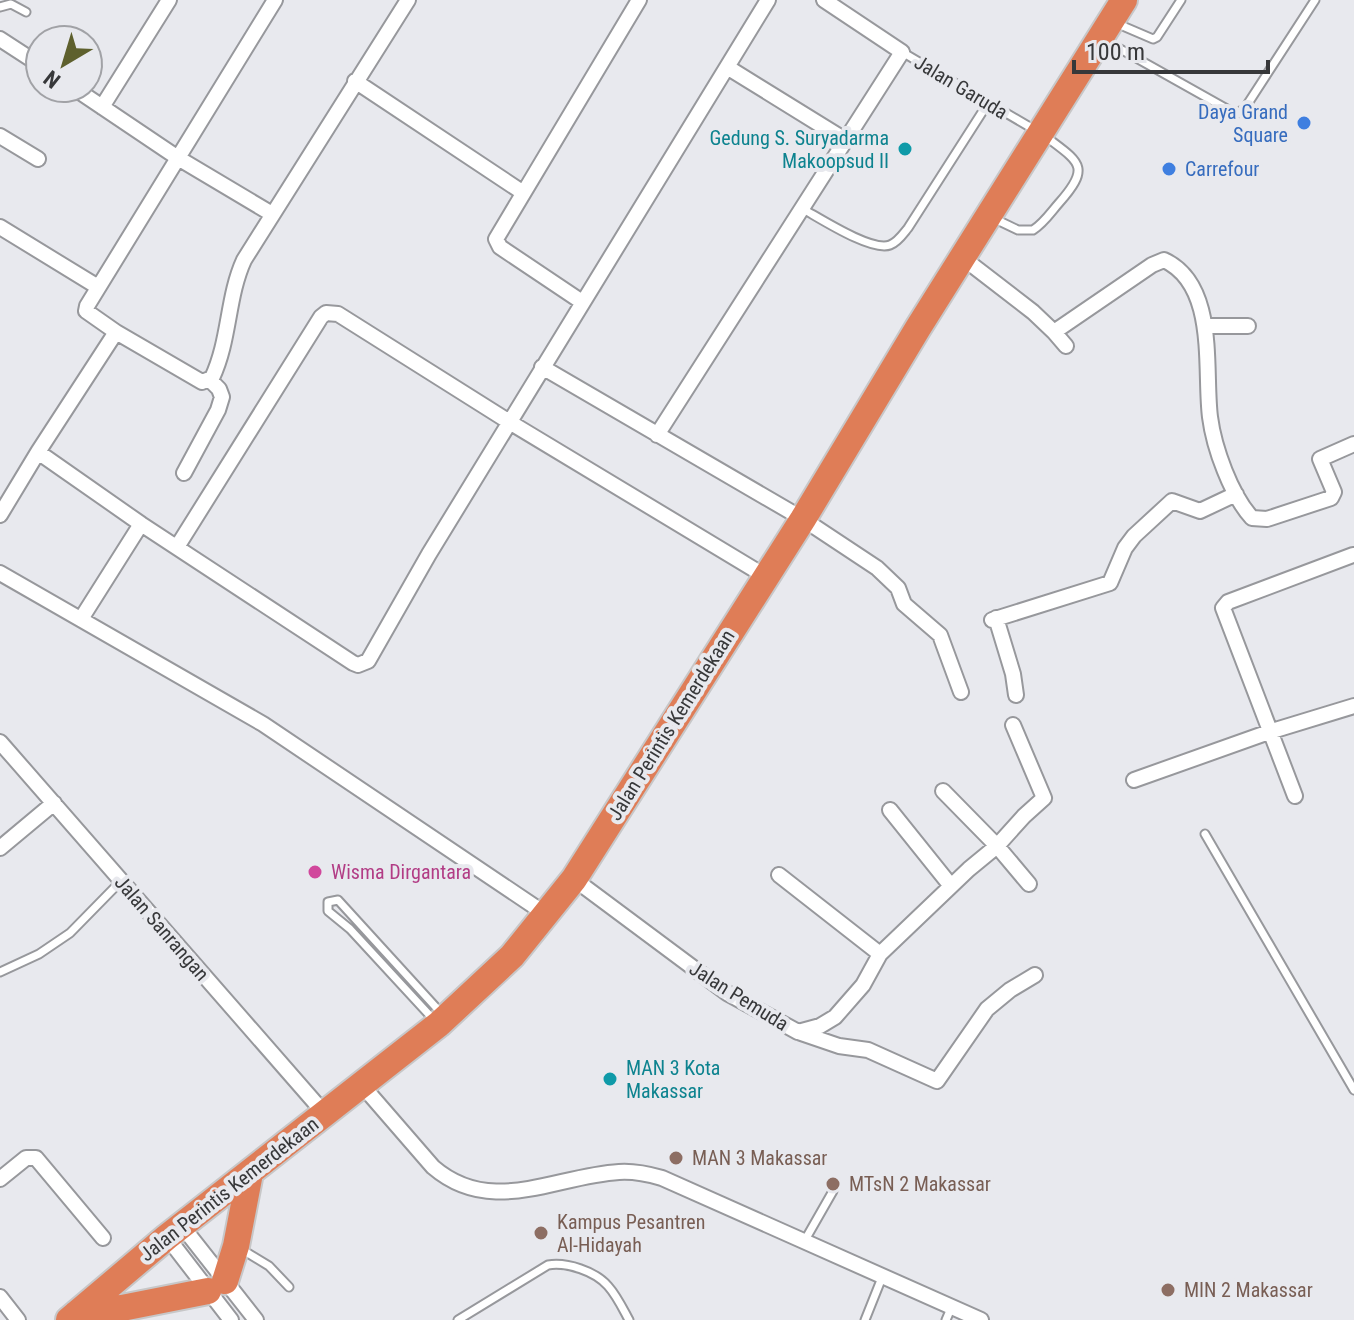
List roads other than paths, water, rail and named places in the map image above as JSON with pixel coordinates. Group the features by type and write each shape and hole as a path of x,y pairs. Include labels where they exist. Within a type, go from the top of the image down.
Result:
{"highway":[{"name":"Jalan Perintis Kemerdekaan","path":"72,1317 174,1231 442,1021 512,956 549,912 574,879 803,519 988,216 1113,20"},
{"path":"72,1317 216,1286 236,1246 250,1173"}],"street":[{"path":"102,107 169,0"},
{"path":"210,380 202,382 89,316 86,311 275,0"},
{"path":"210,380 225,345 240,269 408,0"},
{"path":"582,302 497,244 497,235 639,0"},
{"path":"38,452 141,524 353,663 363,664 374,653 429,554 768,0"},
{"name":"Jalan Garuda","path":"824,0 902,52"},
{"path":"0,39 24,55"},
{"path":"657,435 902,52"},
{"path":"727,67 845,140"},
{"path":"355,81 522,192"},
{"path":"98,104 178,158 272,214"},
{"path":"0,136 38,159"},
{"path":"0,227 98,287"},
{"path":"963,258 1033,312 1066,346"},
{"path":"1054,332 1117,287 1164,260 1186,279 1201,309 1205,326 1210,418 1228,478 1249,515 1261,520 1334,496 1320,459 1354,444"},
{"path":"177,547 326,313 338,314 511,423 765,576"},
{"path":"1205,326 1248,326"},
{"path":"0,515 116,332"},
{"path":"542,367 803,519 877,568 894,584 904,604 940,635 961,692"},
{"path":"184,473 222,397 210,380"},
{"path":"1016,695 1013,674 994,619 1110,583 1125,548 1134,536 1172,501 1200,511 1236,494"},
{"path":"83,615 141,524"},
{"path":"1295,796 1223,606 1353,555"},
{"path":"0,573 268,717 549,912"},
{"path":"1134,780 1269,732 1354,706"},
{"name":"Jalan Pemuda","path":"574,879 727,993 798,1032 820,1026 835,1017 863,985 880,954 1044,798 1013,725"},
{"name":"Jalan Sanrangan","path":"0,742 325,1114"},
{"path":"943,791 1029,884"},
{"path":"0,848 54,803"},
{"path":"890,810 951,886"},
{"path":"779,875 880,954"},
{"path":"798,1032 839,1046 868,1050 937,1081 987,1009 1035,975"},
{"path":"361,1084 443,1176 481,1191 507,1193 618,1172 648,1174 677,1182 883,1275 949,1313 981,1320"},
{"path":"0,1179 26,1158 36,1158 103,1238"},
{"path":"174,1231 216,1286 256,1320"},
{"path":"216,1286 231,1320"},
{"path":"0,1297 18,1320"}],"lane":[{"path":"1113,20 1153,39 1181,0"},
{"path":"1113,20 1236,114 1245,108 1315,0"},
{"path":"0,7 11,4 26,12"},
{"name":"Jalan Garuda","path":"902,52 1042,134 1077,163 1079,171 1075,185 1033,230 1018,230 988,216"},
{"path":"802,209 871,245 887,247 895,243 908,228 988,103"},
{"path":"1205,834 1354,1090"},
{"path":"0,972 39,954 70,933 121,881"},
{"path":"338,900 442,1021 328,911 328,902 338,900"},
{"path":"343,923 349,915"},
{"path":"805,1240 833,1191"},
{"path":"236,1246 269,1266 289,1287"},
{"path":"458,1320 548,1265 562,1263 602,1280 629,1320"},
{"path":"865,1320 883,1275"}],"place":[{"name":"Daya Grand Square","path":"1304,123"},
{"name":"Gedung S. Suryadarma Makoopsud II","path":"905,149"},
{"name":"Carrefour","path":"1169,169"},
{"name":"Wisma Dirgantara","path":"315,872"},
{"name":"MAN 3 Kota Makassar","path":"610,1079"},
{"name":"MAN 3 Makassar","path":"676,1158"},
{"name":"MTsN 2 Makassar","path":"833,1184"},
{"name":"Kampus Pesantren Al-Hidayah","path":"541,1233"},
{"name":"MIN 2 Makassar","path":"1168,1290"}]}
